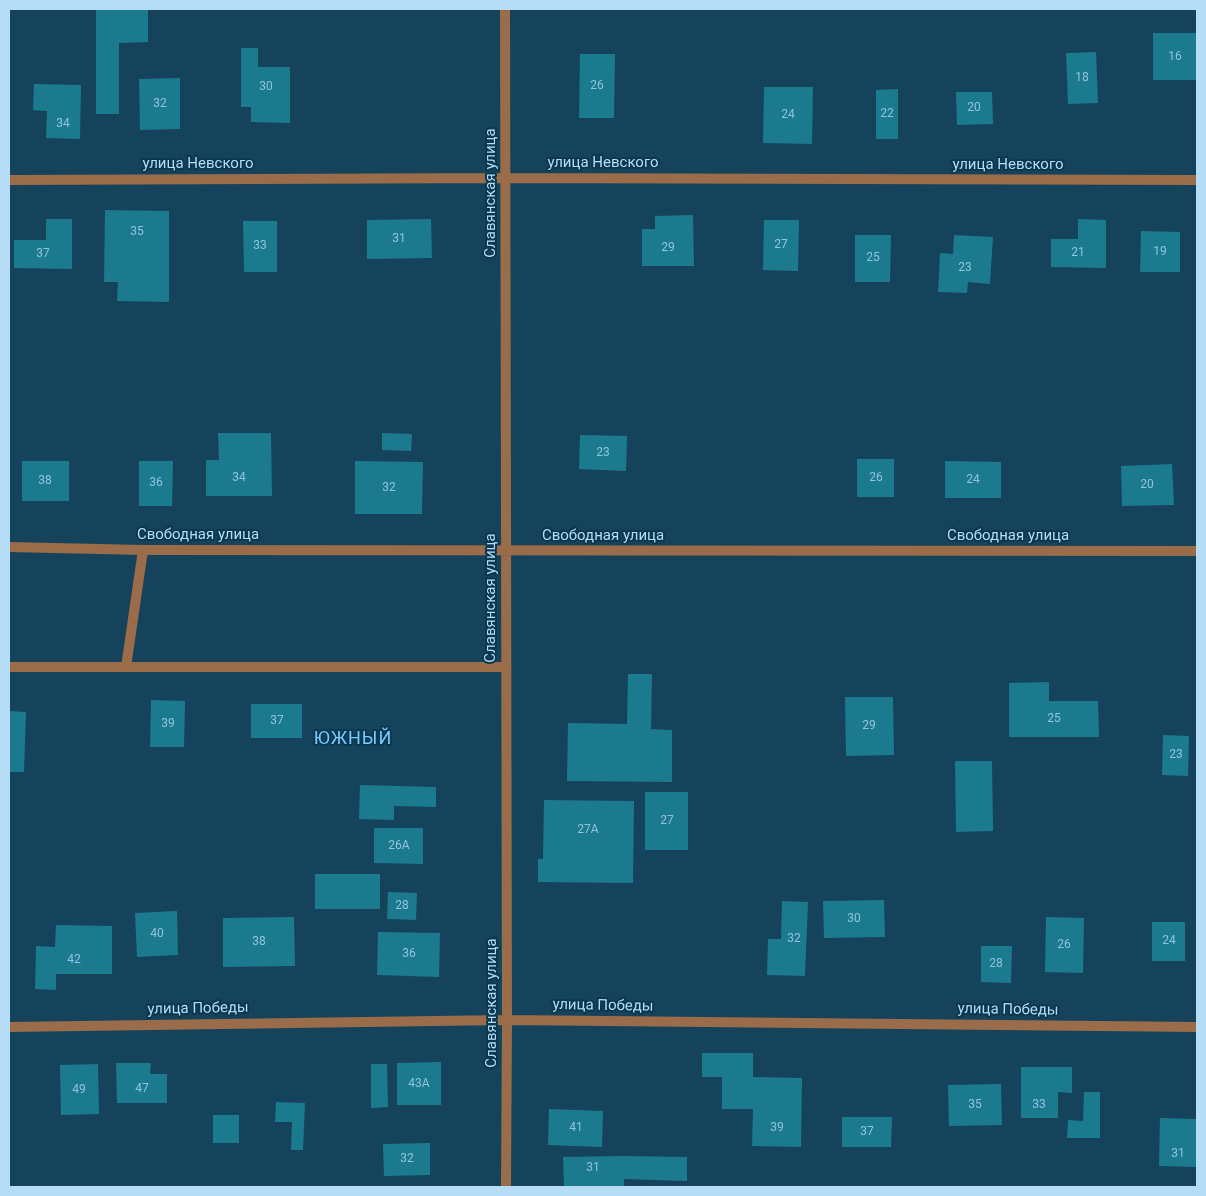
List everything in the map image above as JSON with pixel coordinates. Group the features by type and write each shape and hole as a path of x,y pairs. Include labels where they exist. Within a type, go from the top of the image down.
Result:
{"street":[{"name":"Славянская улица","path":"505,9 506,1187"},
{"name":"улица Невского","path":"9,180 506,178 1197,180"},
{"name":"Свободная улица","path":"9,547 143,550 1197,551"},
{"path":"126,667 143,550"},
{"path":"9,667 505,667"},
{"name":"улица Победы","path":"9,1027 507,1020 1197,1027"}],"building":[{"path":"96,9 148,9 148,42 119,43 119,114 96,114"},
{"path":"1153,33 1197,33 1197,80 1153,80"},
{"path":"241,48 258,48 258,67 290,67 290,123 251,122 251,107 241,107"},
{"path":"1096,52 1098,103 1068,104 1066,53"},
{"path":"580,54 615,54 614,118 579,118"},
{"path":"180,78 180,129 140,130 139,79"},
{"path":"34,84 81,85 80,139 46,138 47,111 33,110"},
{"path":"764,87 813,87 812,144 763,143"},
{"path":"898,89 898,139 876,139 876,90"},
{"path":"956,92 992,92 993,124 957,125"},
{"path":"105,210 169,211 169,302 117,301 118,282 104,282"},
{"path":"693,215 694,266 642,266 642,229 655,229 655,216"},
{"path":"46,219 72,219 72,269 14,268 14,240 46,240"},
{"path":"431,219 432,258 367,259 367,220"},
{"path":"1078,219 1106,220 1106,268 1051,267 1051,239 1078,239"},
{"path":"764,220 799,220 798,271 763,270"},
{"path":"243,221 277,221 277,272 244,272"},
{"path":"1141,231 1180,232 1180,272 1140,272"},
{"path":"855,235 891,235 890,282 855,282"},
{"path":"954,235 993,237 990,284 968,282 967,293 938,292 940,253 953,254"},
{"path":"218,433 271,433 272,496 206,496 206,460 219,460"},
{"path":"382,433 412,434 411,451 382,450"},
{"path":"580,435 627,436 626,471 579,469"},
{"path":"857,459 894,459 894,497 857,497"},
{"path":"22,461 69,461 69,501 22,501"},
{"path":"139,461 173,461 172,506 139,506"},
{"path":"355,461 423,462 422,514 355,514"},
{"path":"945,461 1001,462 1001,498 945,498"},
{"path":"1172,464 1174,505 1122,506 1121,466"},
{"path":"628,674 652,674 651,729 672,730 672,782 567,781 568,723 627,724"},
{"path":"1049,682 1049,701 1098,701 1099,737 1009,737 1009,683"},
{"path":"845,697 893,697 894,755 846,756"},
{"path":"151,700 185,701 184,747 150,747"},
{"path":"251,704 302,704 302,738 251,738"},
{"path":"9,711 26,712 24,772 9,772"},
{"path":"1163,735 1189,736 1188,776 1162,775"},
{"path":"955,761 992,761 993,831 956,832"},
{"path":"360,785 436,787 436,807 394,806 394,820 359,819"},
{"path":"645,792 688,792 688,850 645,850"},
{"path":"544,800 634,801 633,883 538,882 538,859 543,859"},
{"path":"374,828 423,828 423,864 374,863"},
{"path":"315,874 380,874 380,909 315,909"},
{"path":"388,892 417,893 416,920 387,919"},
{"path":"884,900 885,937 824,938 823,901"},
{"path":"782,901 808,902 805,976 767,975 768,939 781,939"},
{"path":"177,911 178,955 137,957 135,913"},
{"path":"294,917 295,966 223,967 223,918"},
{"path":"1046,917 1084,918 1083,973 1045,972"},
{"path":"1152,922 1185,922 1185,961 1152,961"},
{"path":"56,925 112,926 112,974 56,974 56,990 35,989 36,946 55,947"},
{"path":"378,932 440,933 439,977 377,975"},
{"path":"981,946 1012,946 1011,983 981,982"},
{"path":"702,1053 753,1053 753,1077 802,1078 801,1147 752,1146 753,1109 722,1109 722,1077 702,1077"},
{"path":"441,1062 441,1105 397,1105 397,1063"},
{"path":"116,1063 151,1063 150,1074 167,1074 167,1103 117,1103"},
{"path":"98,1064 99,1114 61,1115 60,1065"},
{"path":"371,1064 387,1064 388,1107 371,1108"},
{"path":"1021,1067 1072,1067 1072,1093 1058,1092 1058,1118 1021,1118"},
{"path":"1001,1084 1002,1125 949,1126 948,1085"},
{"path":"1084,1092 1100,1092 1100,1138 1067,1138 1068,1120 1083,1121"},
{"path":"276,1102 305,1103 303,1150 291,1150 292,1122 275,1122"},
{"path":"549,1109 603,1111 602,1147 548,1145"},
{"path":"213,1115 239,1115 239,1143 213,1143"},
{"path":"842,1117 892,1117 891,1147 842,1147"},
{"path":"1160,1118 1197,1119 1197,1167 1159,1166"},
{"path":"430,1143 430,1175 384,1176 383,1144"},
{"path":"563,1157 687,1157 687,1181 624,1179 624,1187 564,1187"}],"district":[{"name":"ЮЖНЫЙ","path":"353,739"}]}
